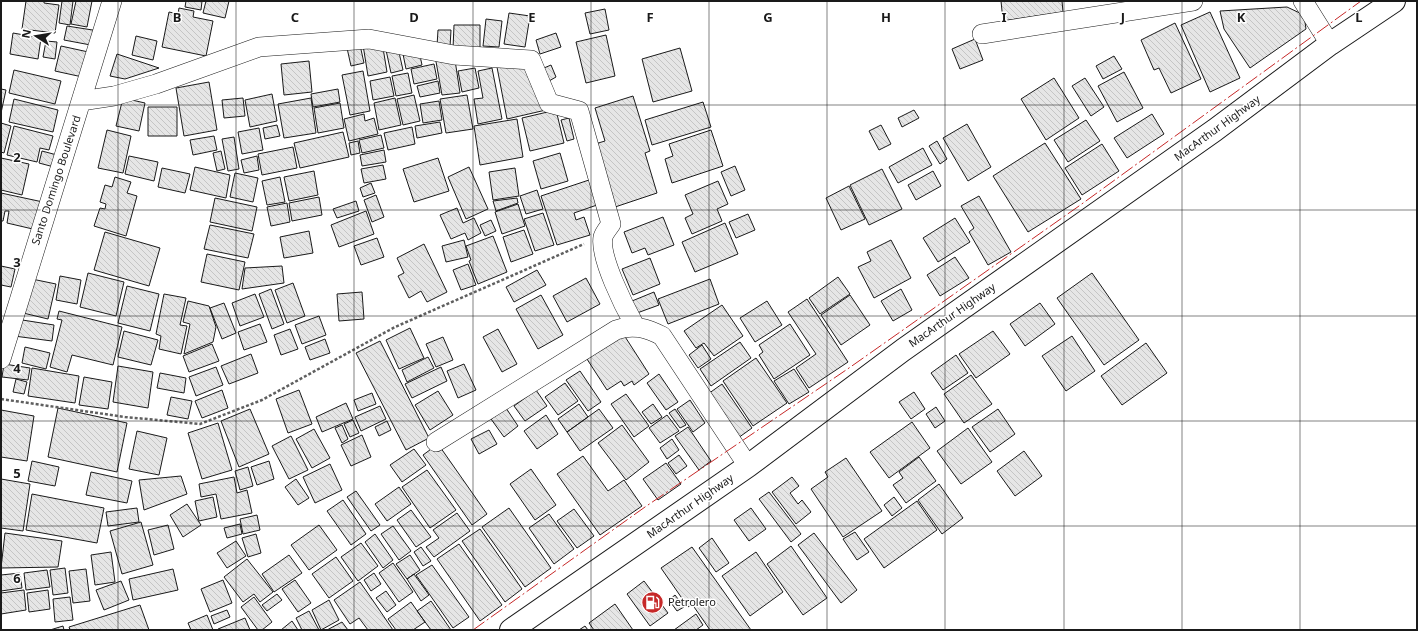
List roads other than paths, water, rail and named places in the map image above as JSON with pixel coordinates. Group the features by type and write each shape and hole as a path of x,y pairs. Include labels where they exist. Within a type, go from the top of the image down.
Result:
{"highway":[{"name":"MacArthur Highway","path":"511,630 748,466 903,350 1215,130 1330,44 1394,1"}],"street":[{"name":"Santo Domingo Boulevard","path":"2,352 112,1"},
{"path":"982,34 1193,1"},
{"path":"1302,1 1330,44"},
{"path":"81,101 114,96 156,84 259,47 369,39 454,55 530,60 549,103 579,110 611,224 603,236 604,253 620,298 635,326"},
{"path":"436,442 616,330 635,326 648,329 662,336 748,466"}],"place":[{"name":"Petrolero","path":"652,602"}]}
